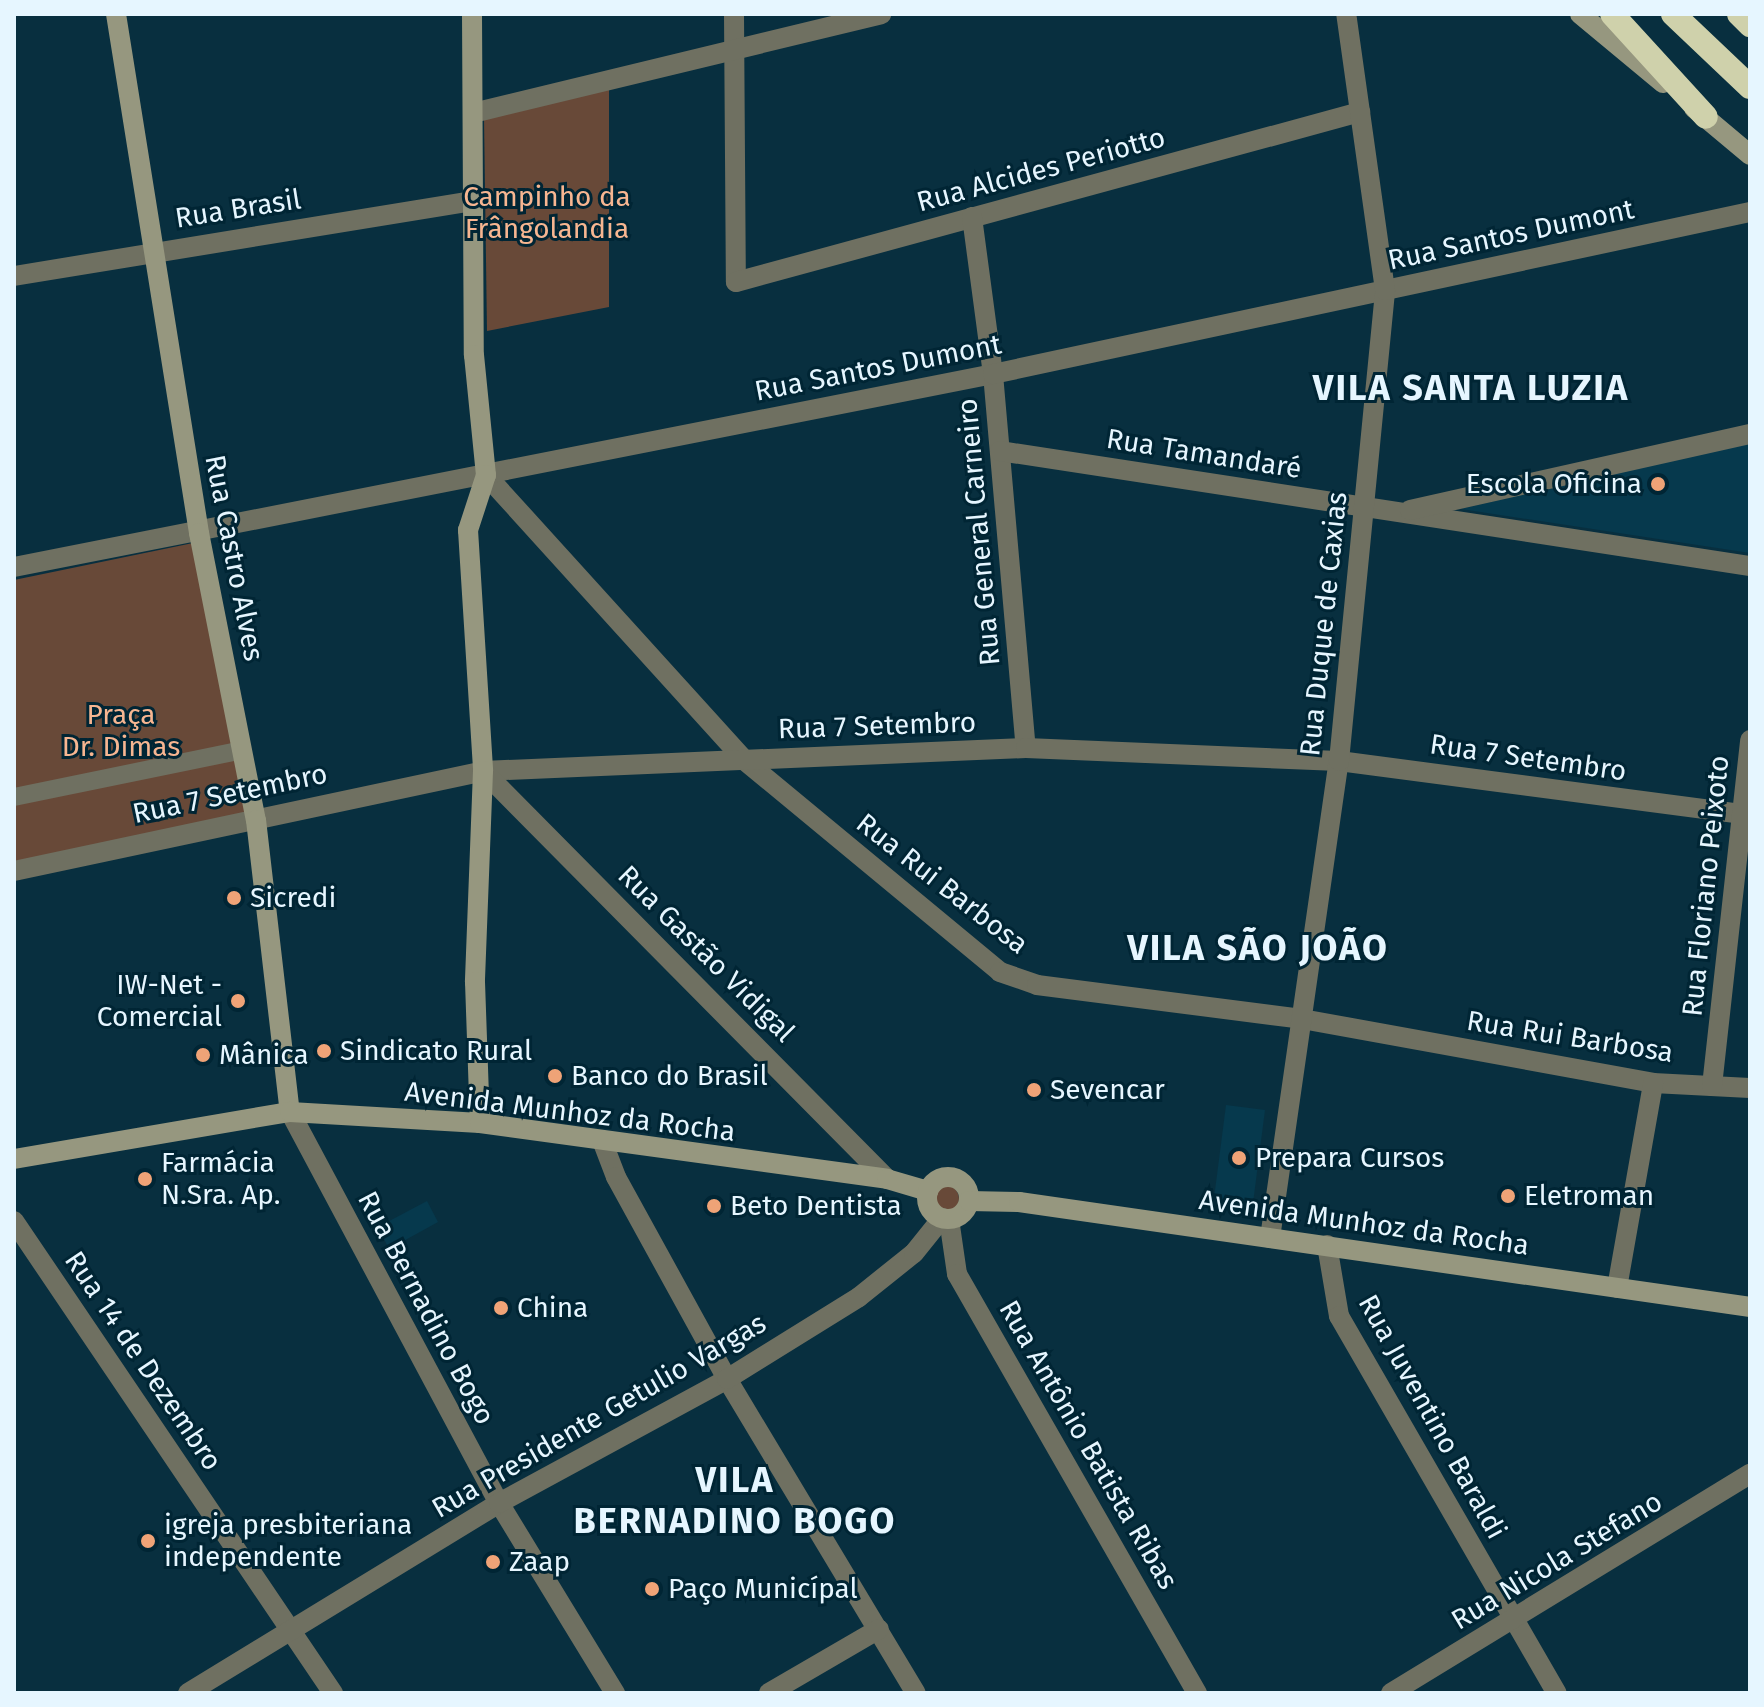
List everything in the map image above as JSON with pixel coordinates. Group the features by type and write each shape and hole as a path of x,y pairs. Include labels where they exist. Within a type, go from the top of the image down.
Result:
{"highway":[{"path":"1612,14 1706,117"},
{"path":"1673,14 1750,87"},
{"path":"1739,14 1750,25"}],"main road":[{"name":"Rua Castro Alves","path":"116,14 199,533 256,820 290,1112"},
{"path":"472,14 474,355 486,475 468,530 483,771 475,982 480,1123"},
{"path":"1580,14 1750,155"},
{"name":"Avenida Munhoz da Rocha","path":"14,1159 290,1112 480,1123 603,1143 887,1179 928,1191"},
{"path":"943,1177 957,1178 967,1187 969,1201 962,1214 946,1219 931,1210 928,1191 943,1177"},
{"name":"Avenida Munhoz da Rocha","path":"969,1201 1019,1202 1750,1307"}],"street":[{"path":"734,14 734,49"},
{"path":"473,113 881,14"},
{"name":"Rua Duque de Caxias","path":"1270,1238 1339,761 1385,290 1346,14"},
{"name":"Rua Alcides Periotto","path":"734,49 736,282 1360,112"},
{"name":"Rua Brasil","path":"14,276 472,201"},
{"name":"Rua Santos Dumont","path":"14,567 199,533 993,374 1750,212"},
{"name":"Rua General Carneiro","path":"972,217 993,374 1026,748"},
{"name":"Rua Tamandaré","path":"1399,513 1750,434"},
{"name":"Rua Tamandaré","path":"1000,451 1750,566"},
{"name":"Rua Rui Barbosa","path":"486,475 744,760 1000,972 1037,985 1302,1019 1653,1083 1750,1088"},
{"name":"Rua Floriano Peixoto","path":"1712,1086 1746,815 1750,740"},
{"name":"Rua 7 Setembro","path":"14,871 483,771 1026,748 1339,761 1746,815"},
{"path":"14,797 242,750"},
{"name":"Rua Gastão Vidigal","path":"483,771 887,1179"},
{"path":"1617,1288 1653,1083"},
{"name":"Rua Bernadino Bogo","path":"290,1112 499,1503 615,1693"},
{"path":"603,1143 616,1177 727,1379 916,1693"},
{"name":"Rua Presidente Getulio Vargas","path":"188,1693 290,1627 499,1503 727,1379 859,1297 914,1253 946,1219"},
{"name":"Rua Antônio Batista Ribas","path":"946,1219 957,1274 1197,1693"},
{"name":"Rua 14 de Dezembro","path":"14,1221 333,1693"},
{"name":"Rua Juventino Baraldi","path":"1327,1245 1339,1316 1557,1693"},
{"name":"Rua Nicola Stefano","path":"1391,1693 1515,1621 1750,1474"},
{"path":"769,1693 879,1629"}],"shaded area":[{"name":"Escola Oficina","path":"1750,441 1750,553 1461,509 1672,459"},
{"name":"Prepara Cursos","path":"1226,1105 1265,1110 1252,1211 1213,1206"},
{"path":"427,1201 438,1222 389,1249 378,1227"}],"green space":[{"name":"Campinho da Frângolandia","path":"609,87 609,307 487,331 484,118"},
{"name":"Praça Dr. Dimas","path":"193,543 246,815 14,862 14,580"},
{"path":"945,1185 955,1189 959,1199 955,1209 945,1213 935,1209 931,1199 935,1189"}],"place":[{"name":"Escola Oficina","path":"1658,484"},
{"name":"Sicredi","path":"234,898"},
{"name":"IW-Net - Comercial","path":"238,1001"},
{"name":"Sindicato Rural","path":"324,1051"},
{"name":"Mânica","path":"203,1055"},
{"name":"Banco do Brasil","path":"555,1076"},
{"name":"Sevencar","path":"1034,1090"},
{"name":"Prepara Cursos","path":"1239,1158"},
{"name":"Farmácia N.Sra. Ap.","path":"145,1179"},
{"name":"Eletroman","path":"1508,1196"},
{"name":"Beto Dentista","path":"714,1206"},
{"name":"China","path":"501,1308"},
{"name":"igreja presbiteriana independente","path":"148,1541"},
{"name":"Zaap","path":"493,1562"},
{"name":"Paço Municípal","path":"652,1589"}],"district":[{"name":"VILA SANTA LUZIA","path":"1471,389"},
{"name":"VILA SÃO JOÃO","path":"1258,949"},
{"name":"VILA BERNADINO BOGO","path":"735,1500"}]}
